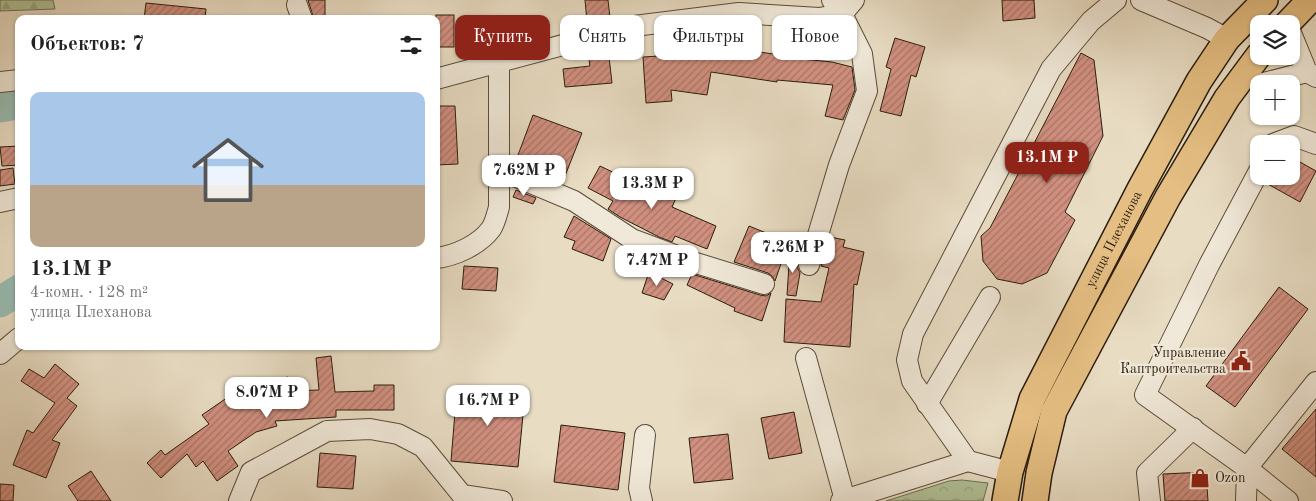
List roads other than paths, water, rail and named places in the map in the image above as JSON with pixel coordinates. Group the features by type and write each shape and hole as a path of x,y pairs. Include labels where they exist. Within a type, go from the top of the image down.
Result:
{"main road":[{"name":"улица Плеханова","path":"1005,501 1010,472 1032,399 1140,190 1199,81 1227,38 1265,0"},
{"path":"1296,15 1310,0"},
{"name":"улица Плеханова","path":"1035,501 1039,473 1054,411 1168,197 1227,98 1252,65"}],"street":[{"path":"968,461 912,380 907,360 913,334 1050,70 1091,22 1116,0"},
{"path":"1141,0 1178,7 1227,38"},
{"path":"440,78 634,26 739,13 819,18 843,5 862,54 868,91 839,165 809,265"},
{"path":"1300,51 1311,74"},
{"path":"440,257 449,256 475,243 491,229 499,207 499,63"},
{"path":"0,82 15,80"},
{"path":"1227,98 1250,88"},
{"path":"1300,138 1316,144"},
{"path":"500,170 574,201 632,239 696,263 764,284"},
{"path":"1251,185 1209,265 1145,395 1247,468 1288,501"},
{"path":"0,202 15,199"},
{"path":"927,404 990,297"},
{"path":"0,354 15,341"},
{"path":"806,358 843,501 968,461 1010,472"},
{"path":"1246,501 1247,468 1314,389"},
{"path":"1150,501 1148,473 1193,428"},
{"path":"239,501 251,472 327,431 370,429 398,434 423,447 460,498 502,501"},
{"path":"642,501 639,488 645,435"}],"waterway":[{"path":"0,107 15,105"},
{"path":"0,302 15,293"}],"place":[{"name":"Управление Каптроительства","path":"1241,361"},
{"name":"Ozon","path":"1200,478"}]}
